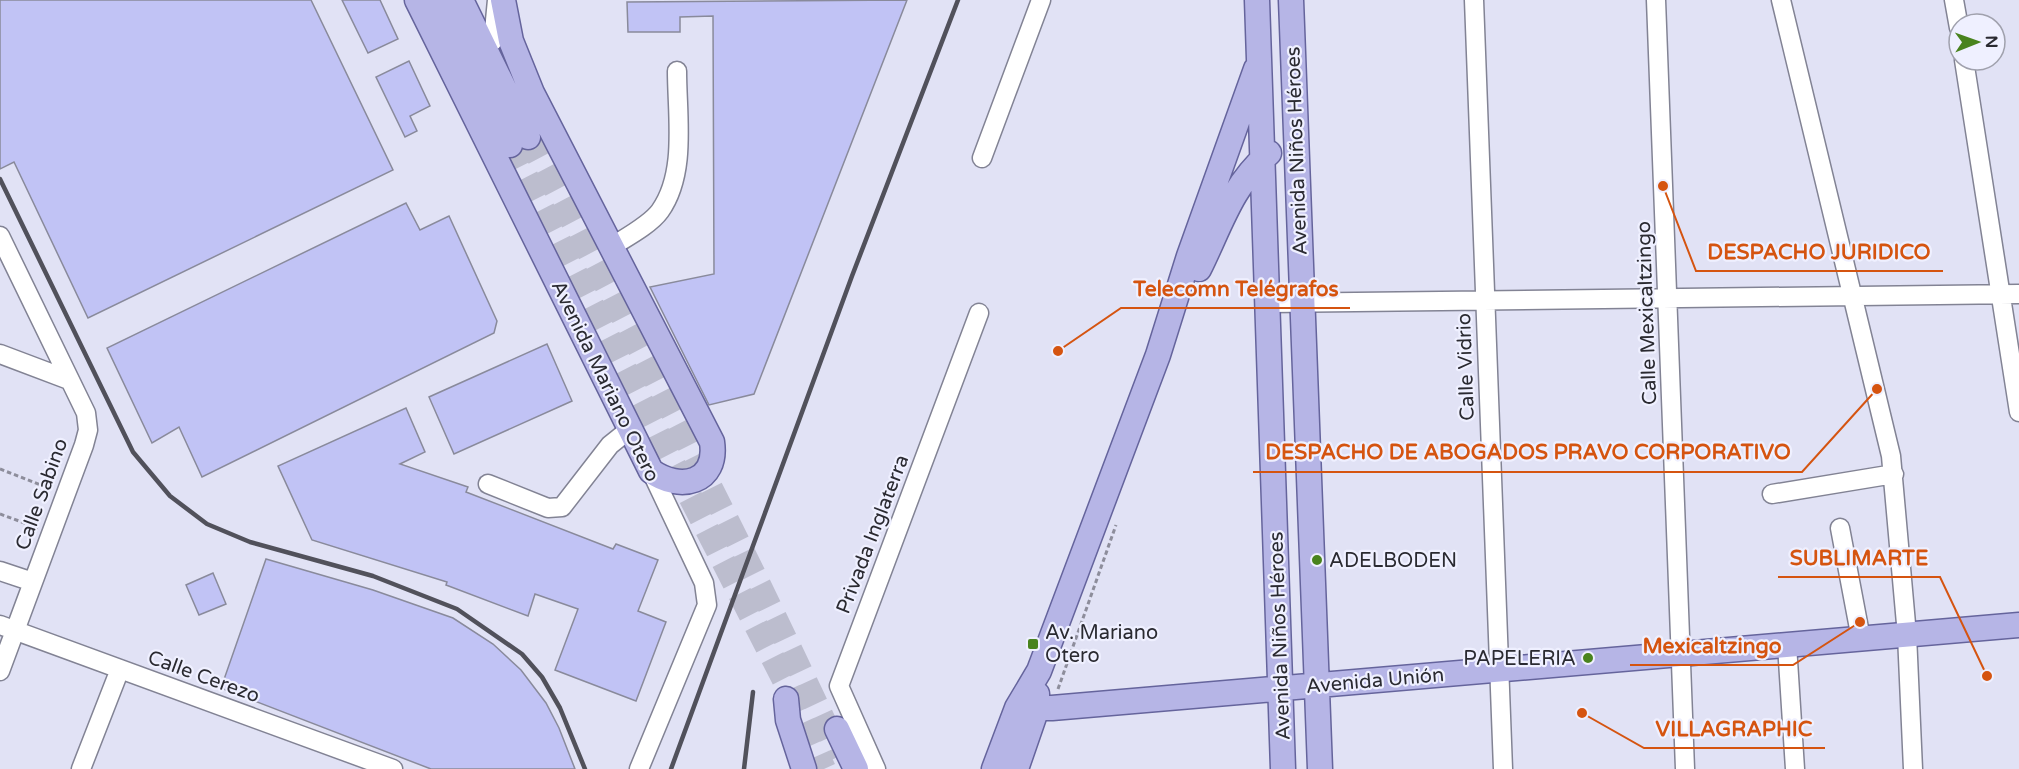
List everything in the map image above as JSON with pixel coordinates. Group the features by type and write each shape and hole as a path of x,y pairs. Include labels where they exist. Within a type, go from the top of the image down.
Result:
{"main road":[{"name":"Avenida Mariano Otero","path":"417,0 651,471"},
{"path":"440,0 520,135"},
{"path":"460,0 520,135"},
{"path":"476,0 493,41 520,135"},
{"path":"503,0 511,41 532,93 712,441 711,463 699,478 689,482 668,481 651,471"},
{"name":"Avenida Niños Héroes","path":"1257,0 1283,769"},
{"name":"Avenida Niños Héroes","path":"1290,0 1320,769"},
{"path":"1291,29 1305,0"},
{"path":"1016,769 1027,708 1039,671 1158,355 1189,256 1259,58"},
{"path":"1158,355 1230,199 1263,158 1295,130"},
{"name":"Avenida Unión","path":"1027,708 2019,625"},
{"path":"786,699 788,720 804,769"},
{"path":"994,769 1027,708"},
{"path":"837,729 856,769"}],"street":[{"path":"493,41 497,0"},
{"path":"982,158 1041,0"},
{"name":"Calle Vidrio","path":"1474,0 1503,769"},
{"name":"Calle Mexicaltzingo","path":"1656,0 1685,769"},
{"path":"1781,0 1891,456 1907,635 1913,769"},
{"path":"611,247 659,213 674,185 678,141 677,71"},
{"path":"1966,72 2011,294 2019,412"},
{"name":"Calle Sabino","path":"0,236 86,414 88,430 33,582 8,628 0,671"},
{"path":"1268,303 2011,294"},
{"name":"Privada Inglaterra","path":"876,769 839,686 979,313"},
{"path":"0,354 69,380"},
{"path":"488,484 548,508 562,507 610,445 630,429"},
{"name":"Avenida Mariano Otero","path":"639,769 707,605 704,583 651,471"},
{"path":"1772,494 1893,474"},
{"path":"1840,528 1861,639"},
{"path":"0,571 33,582"},
{"name":"Calle Cerezo","path":"8,628 393,769"},
{"path":"1787,645 1795,769"},
{"path":"81,769 120,669"}],"path":[{"path":"0,469 66,495"},
{"path":"0,514 51,534"}],"building":[{"path":"0,0 311,0 393,170 88,318 14,162 0,169"},
{"path":"342,0 380,0 398,39 368,53"},
{"path":"907,0 754,394 709,405 650,287 714,274 713,16 680,17 680,32 628,32 627,2"},
{"path":"409,61 430,106 410,116 417,131 405,137 376,77"},
{"path":"406,203 420,230 449,216 497,321 494,333 202,477 179,427 152,443 107,348"},
{"path":"547,344 572,401 454,454 429,397"},
{"path":"406,408 425,452 400,464 468,487 466,492 613,549 616,544 658,560 638,611 666,622 636,701 555,670 578,609 535,594 528,616 446,585 447,582 312,540 278,466"},
{"path":"266,559 373,590 453,618 493,644 521,670 546,703 559,728 575,769 431,769 221,688"},
{"path":"213,573 226,604 199,615 186,585"}],"tunnel":[{"path":"528,137 728,521 840,756"},
{"path":"510,145 784,680 824,769"}],"railway":[{"path":"671,769 852,276 958,0"},
{"path":"0,179 133,452 170,496 207,524 250,542 373,576 457,609 522,654 542,677 560,708 585,769"},
{"path":"744,769 753,692"}],"place":[{"name":"DESPACHO JURIDICO","path":"1663,186"},
{"name":"Telecomn Telégrafos","path":"1058,351"},
{"name":"DESPACHO DE ABOGADOS PRAVO CORPORATIVO","path":"1877,389"},
{"name":"ADELBODEN","path":"1317,560"},
{"name":"Mexicaltzingo","path":"1860,622"},
{"name":"Av. Mariano Otero","path":"1033,644"},
{"name":"PAPELERIA","path":"1588,658"},
{"name":"SUBLIMARTE","path":"1987,676"},
{"name":"VILLAGRAPHIC","path":"1582,713"}]}
